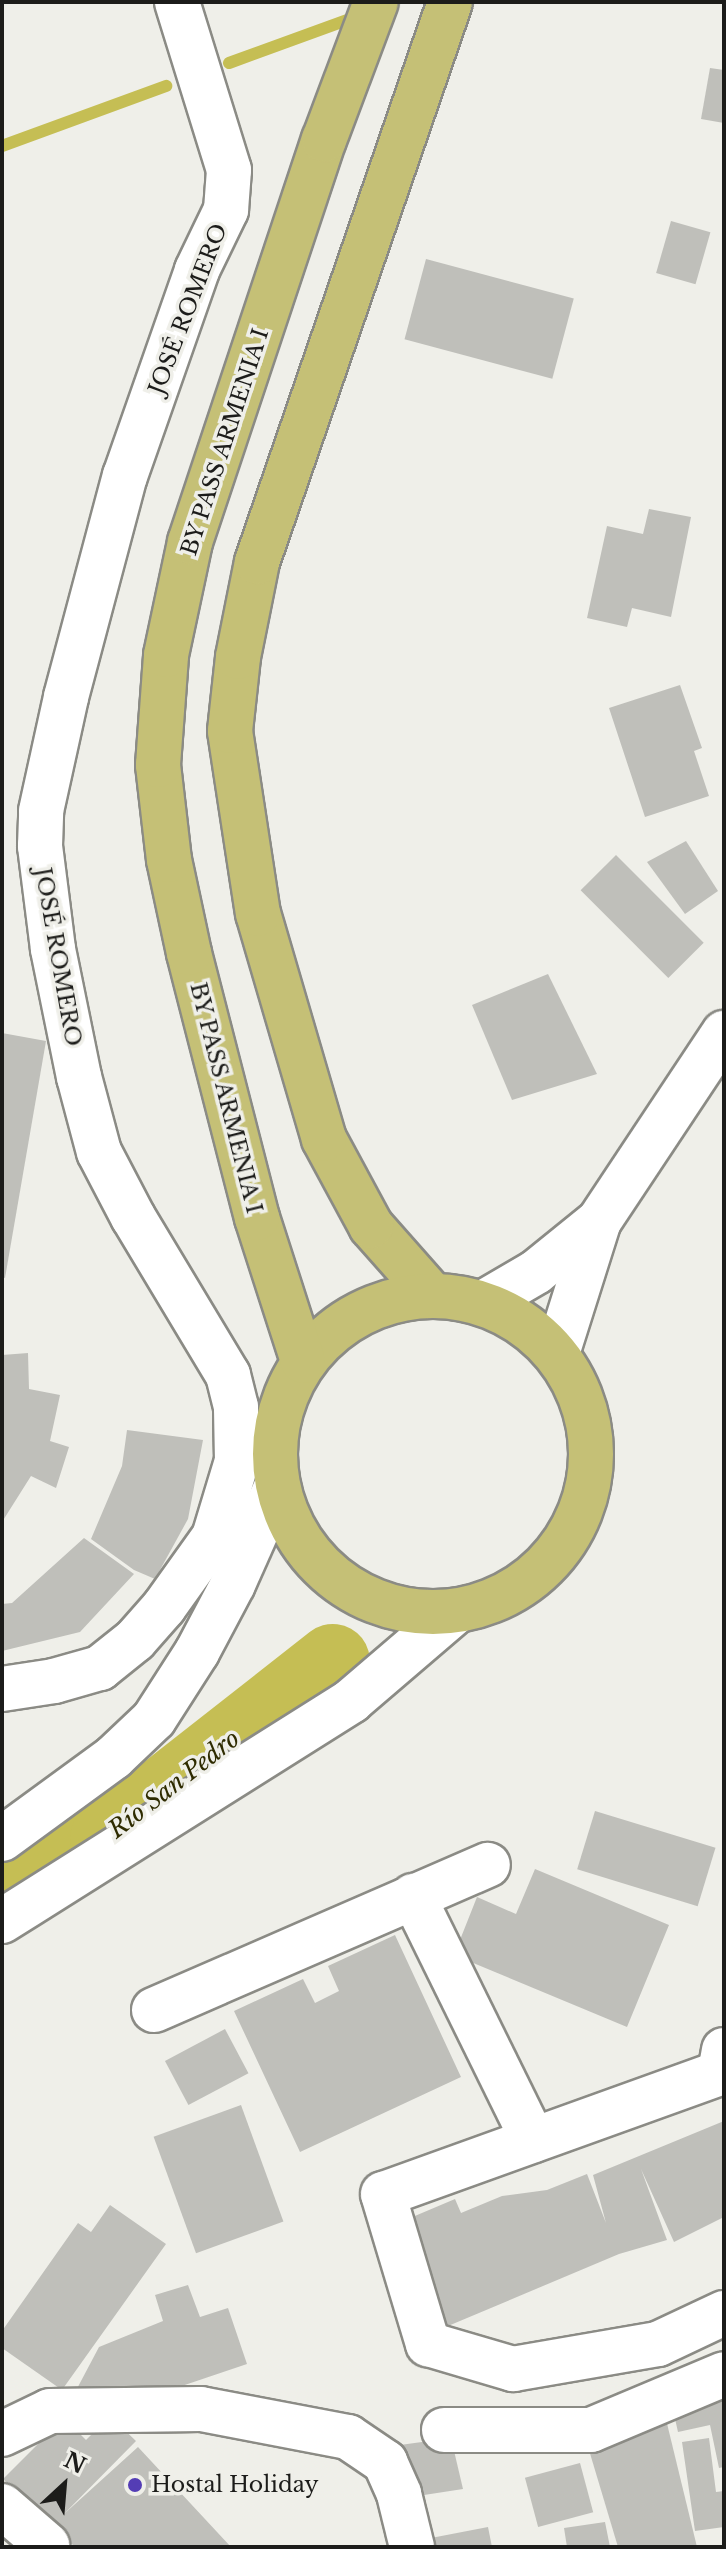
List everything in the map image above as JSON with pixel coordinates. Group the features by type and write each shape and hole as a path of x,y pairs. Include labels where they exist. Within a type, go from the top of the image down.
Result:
{"main road":[{"name":"BY PASS ARMENIA I","path":"303,1361 257,1218 189,953 169,860 158,765 166,655 190,542 324,140 376,2"},
{"path":"432,1295 371,1226 324,1139 258,914 230,731 238,657 257,562 450,2"},
{"path":"432,1295 483,1303 523,1323 557,1354 581,1395 592,1442 589,1489 571,1534 542,1571 502,1598 456,1611 408,1611 362,1596 322,1567 293,1530 277,1485 274,1453 277,1420 287,1389 303,1361 346,1320 373,1306 432,1295"}],"street":[{"name":"JOSÉ ROMERO","path":"2,1689 54,1681 100,1668 135,1640 164,1607 214,1537 237,1461 236,1407 228,1375 133,1217 99,1152 79,1077 53,949 40,846 41,811 66,697 125,476 197,270 226,210 229,170 177,2"},
{"path":"557,1354 599,1221 724,1033"},
{"path":"483,1303 536,1272 599,1221"},
{"path":"2,1839 114,1757 154,1719 197,1652 233,1584 277,1485"},
{"path":"2,1921 351,1701 456,1611"},
{"path":"154,2010 488,1865"},
{"path":"413,1896 533,2140"},
{"path":"724,2050 720,2073 383,2194 428,2344 513,2369 658,2344 724,2313"},
{"path":"444,2430 591,2430 724,2374"},
{"path":"2,2434 50,2411 201,2409 348,2437 385,2462 399,2494 412,2547"},
{"path":"2,2506 47,2545"}],"building":[{"path":"710,68 724,70 724,123 701,119"},
{"path":"671,221 710,232 696,284 656,273"},
{"path":"426,259 574,299 552,379 405,339"},
{"path":"649,509 691,517 671,617 632,608 627,627 587,618 607,526 643,534"},
{"path":"680,685 702,748 694,751 709,796 645,817 609,708"},
{"path":"686,841 718,891 685,914 647,862"},
{"path":"616,855 704,943 668,978 581,890"},
{"path":"548,974 597,1074 512,1100 472,1005"},
{"path":"2,1033 46,1041 5,1278 2,1277"},
{"path":"28,1353 29,1389 60,1395 50,1441 69,1447 56,1488 31,1476 2,1522 2,1355"},
{"path":"127,1430 203,1440 188,1519 155,1579 134,1570 91,1539 122,1466"},
{"path":"84,1538 134,1574 80,1632 2,1651 2,1604 12,1603"},
{"path":"595,1811 715,1848 698,1906 577,1869"},
{"path":"535,1869 669,1925 627,2027 454,1955 477,1897 516,1914"},
{"path":"395,1935 461,2077 300,2152 234,2011 303,1979 315,2003 339,1991 328,1966"},
{"path":"225,2029 248,2073 188,2105 165,2061"},
{"path":"241,2105 283,2222 196,2253 154,2137"},
{"path":"724,2121 724,2217 674,2242 641,2169 667,2240 619,2254 448,2326 403,2221 455,2199 461,2213 502,2196 547,2190 587,2174 606,2223 593,2175"},
{"path":"110,2205 166,2244 62,2390 2,2348 2,2331 78,2223 91,2232"},
{"path":"188,2285 200,2317 228,2308 247,2364 164,2392 71,2400 99,2347 163,2321 155,2295"},
{"path":"724,2385 724,2467 719,2468 710,2425 678,2432 670,2397"},
{"path":"663,2407 697,2547 618,2547 586,2440"},
{"path":"110,2416 136,2441 64,2514 138,2447 231,2547 75,2547 3,2479 64,2418 86,2440"},
{"path":"451,2438 463,2489 411,2497 400,2445"},
{"path":"709,2438 716,2492 724,2491 724,2527 695,2531 682,2442"},
{"path":"580,2463 593,2512 538,2527 525,2478"},
{"path":"605,2522 610,2547 567,2547 564,2528"},
{"path":"488,2527 492,2547 433,2547 431,2538"}],"waterway":[{"path":"229,63 358,16"},
{"path":"2,146 166,86"},
{"name":"Río San Pedro","path":"2,1888 107,1838 333,1661"}],"place":[{"name":"Hostal Holiday","path":"135,2485"}]}
